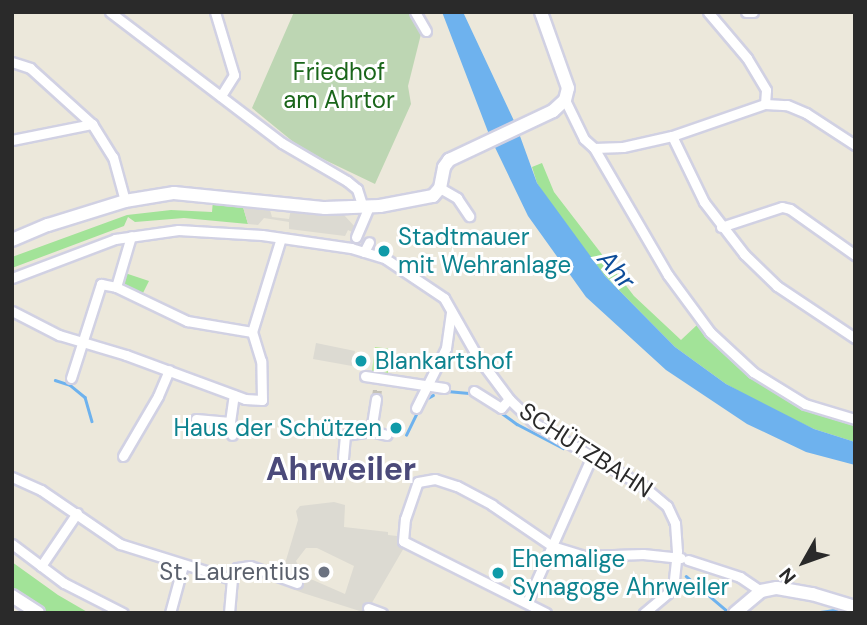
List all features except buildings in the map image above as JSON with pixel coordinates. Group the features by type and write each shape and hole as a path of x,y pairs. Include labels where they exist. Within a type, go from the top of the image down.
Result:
{"main road":[{"path":"12,240 48,225 125,201 174,193 211,194 325,208 366,207 415,201 433,195 440,188 444,167 466,150 552,111 565,100 568,88 541,12"},
{"path":"735,613 761,591 777,587 855,607"},
{"path":"12,596 38,613"}],"street":[{"path":"110,12 282,143 357,189 366,207 353,243"},
{"path":"215,12 234,75 221,96"},
{"path":"415,12 426,31"},
{"path":"708,12 750,63 766,90 765,104"},
{"path":"746,12 753,12"},
{"path":"12,62 30,68 92,124 113,157 125,201"},
{"path":"565,100 581,133 594,148 668,275 727,352 752,372 805,404 855,419"},
{"path":"594,148 623,146 671,136 765,104 787,105 806,113 855,145"},
{"path":"12,140 92,124"},
{"path":"671,136 686,169 721,227 777,286 855,338"},
{"path":"440,188 457,198 469,216"},
{"path":"721,227 755,213 782,207 790,209 855,255"},
{"name":"SCHÜTZBAHN","path":"12,278 131,236 178,230 353,243 364,252 386,259 444,298 477,356 509,399 534,422 643,486 667,506 675,523 683,559 672,587 644,613"},
{"path":"116,287 131,236"},
{"path":"12,311 59,335 169,370 234,395 262,400 261,361 253,332 281,238"},
{"path":"364,252 369,242"},
{"path":"71,378 85,342 101,284 116,287 187,321 253,332"},
{"path":"416,408 446,348 451,309"},
{"path":"123,456 158,396 169,370"},
{"path":"365,376 379,383 443,388"},
{"path":"474,391 501,408 509,399"},
{"path":"232,435 230,422 234,395"},
{"path":"371,431 376,399"},
{"path":"196,419 230,422"},
{"path":"343,458 345,435 371,431 387,435"},
{"path":"527,602 592,456"},
{"path":"12,477 41,490 120,544 232,579"},
{"path":"546,613 403,541 405,519 418,482 435,479 457,486 492,505 552,546 595,558 643,554 683,559 740,577 761,591"},
{"path":"41,566 77,513"},
{"path":"12,544 64,583 123,613"},
{"path":"170,613 183,565"},
{"path":"229,613 232,579 237,568 250,566 297,583"},
{"path":"368,608 382,613"}],"green space":[{"name":"Friedhof am Ahrtor","path":"294,12 412,12 422,30 408,86 411,104 375,184 302,149 252,108"},
{"path":"542,163 554,192 634,296 681,340 698,324 749,377 804,408 855,424 855,442 814,429 765,406 726,384 675,347 605,276 554,210 537,183 532,167"},
{"path":"213,200 243,207 248,224 184,218 135,222 128,217 124,226 12,268 12,257 127,215 171,210 212,212"},
{"path":"122,272 149,281 142,295 119,286"},
{"path":"375,347 391,349 388,373 372,371"},
{"path":"12,562 58,595 89,613 45,613 12,590"}],"shaded area":[{"path":"243,207 270,210 272,217 289,219 291,209 344,215 356,228 354,233 348,230 345,236 289,229 289,222 264,218 258,225 248,224"},
{"path":"316,343 355,351 352,366 313,359"},
{"path":"334,502 345,505 344,527 388,532 388,535 397,536 405,546 366,613 295,590 296,583 281,577 298,520 296,511 300,506","holes":["306,548 317,548 354,566 345,594 313,580 295,577 297,573 293,571 298,565 296,561"]}],"water":[{"path":"442,12 463,12 516,125 537,183 605,276 675,347 726,384 814,429 855,442 855,465 806,452 747,424 666,370 586,297 528,216 490,137"}],"waterway":[{"path":"55,380 70,385 85,397 92,421"},
{"path":"447,391 471,393"},
{"path":"424,400 433,395"},
{"path":"499,411 517,424 563,448"},
{"path":"406,435 417,412"},
{"path":"669,519 672,533"},
{"path":"686,576 726,610"},
{"path":"813,613 843,609"}],"tunnel":[{"path":"376,399 378,387"}],"place":[{"name":"Stadtmauer mit Wehranlage","path":"384,251"},
{"name":"Blankartshof","path":"361,361"},
{"name":"Haus der Schützen","path":"396,428"},
{"name":"St. Laurentius","path":"324,572"},
{"name":"Ehemalige Synagoge Ahrweiler","path":"498,573"}],"district":[{"name":"Ahrweiler","path":"341,469"}],"water label":[{"name":"Ahr","path":"616,270"}]}
